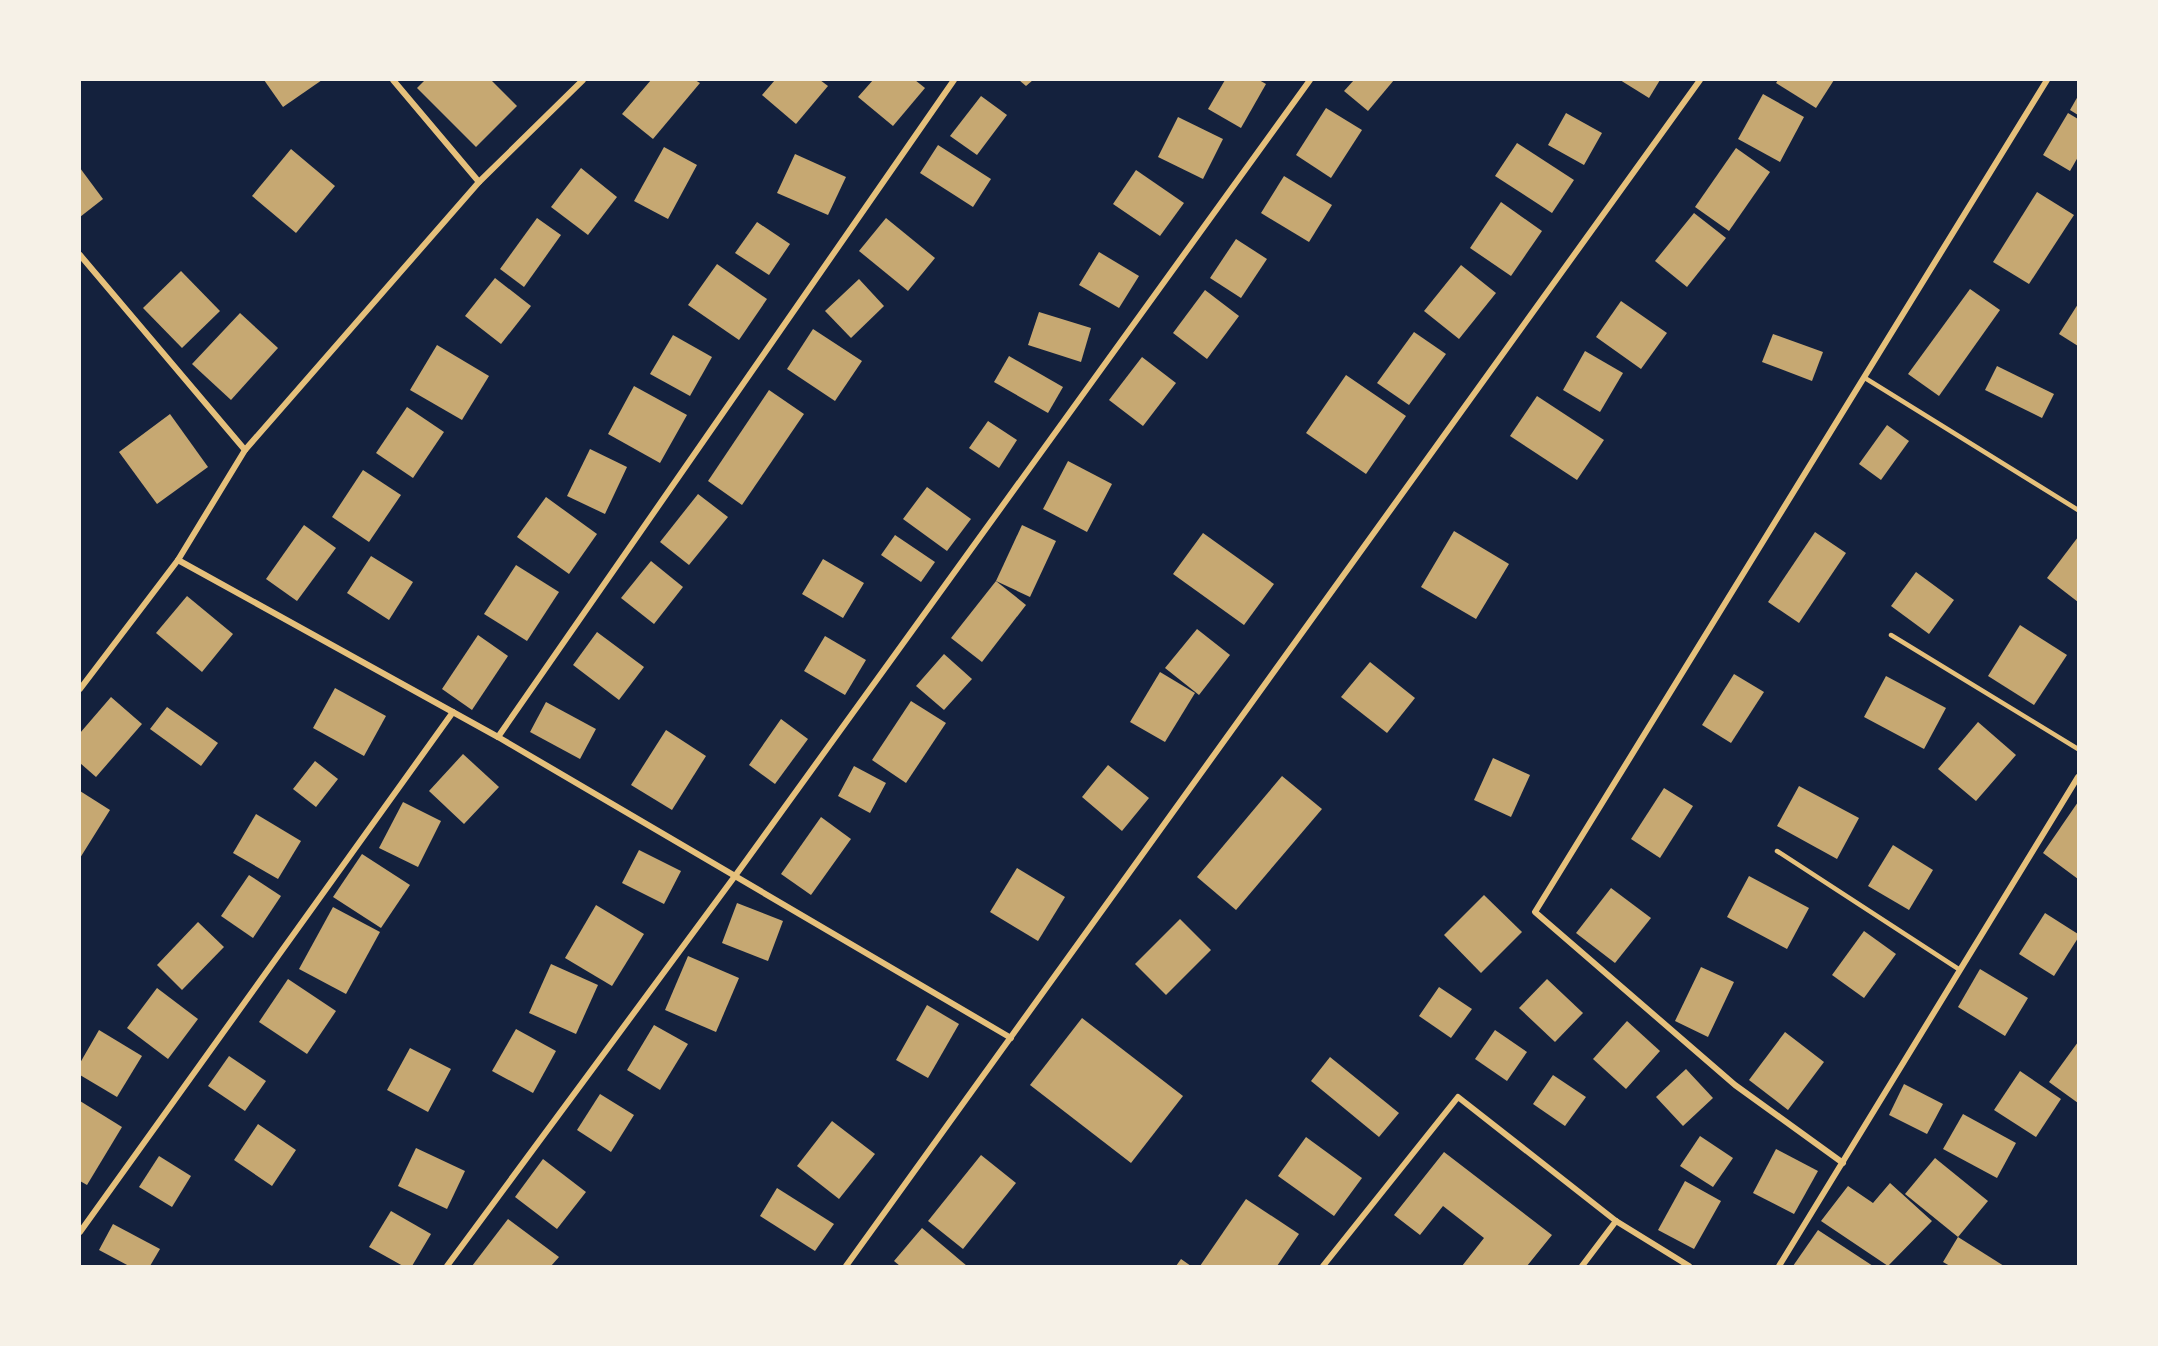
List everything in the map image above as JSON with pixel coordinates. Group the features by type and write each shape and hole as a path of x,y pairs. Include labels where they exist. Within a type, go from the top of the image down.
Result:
{"street":[{"path":"393,80 479,182"},
{"path":"80,689 178,560 245,450 479,182 584,80"},
{"path":"498,737 954,80"},
{"path":"447,1266 735,876 1310,80"},
{"path":"846,1266 1700,80"},
{"path":"1843,1163 1735,1085 1535,912 2047,80"},
{"path":"80,255 245,450"},
{"path":"178,560 498,737 1011,1038"},
{"path":"80,1232 453,712"},
{"path":"1779,1266 2079,777"},
{"path":"1323,1266 1458,1097 1616,1221 1689,1266"},
{"path":"1582,1266 1616,1221"}],"lane":[{"path":"1865,378 2079,510"},
{"path":"1891,635 2079,749"},
{"path":"1777,851 1960,970"}],"building":[{"path":"264,80 322,80 283,107"},
{"path":"425,80 491,80 517,106 476,147 417,88"},
{"path":"651,80 695,80 700,83 653,139 622,114"},
{"path":"775,80 820,80 828,86 796,124 762,95"},
{"path":"873,80 915,80 925,88 893,126 858,97"},
{"path":"1019,80 1033,80 1026,86"},
{"path":"1225,80 1259,80 1266,84 1241,128 1208,109"},
{"path":"1354,80 1394,80 1368,111 1344,91"},
{"path":"1620,80 1660,80 1649,98"},
{"path":"1778,80 1834,80 1816,108 1776,83"},
{"path":"1763,94 1804,117 1780,162 1738,139"},
{"path":"981,96 1007,115 977,155 950,136"},
{"path":"2078,96 2078,115 2070,110"},
{"path":"1326,108 1362,130 1331,178 1296,155"},
{"path":"1566,113 1602,133 1584,165 1548,145"},
{"path":"2068,113 2078,119 2078,157 2070,171 2043,155"},
{"path":"1178,117 1223,139 1203,179 1158,157"},
{"path":"1517,143 1574,180 1552,213 1495,176"},
{"path":"938,145 991,179 973,207 920,173"},
{"path":"664,147 697,165 668,219 634,201"},
{"path":"1736,148 1770,172 1729,231 1695,207"},
{"path":"291,149 335,186 296,233 252,196"},
{"path":"795,154 846,177 828,215 777,193"},
{"path":"80,168 103,199 80,217"},
{"path":"581,168 617,197 588,235 551,207"},
{"path":"1136,170 1184,203 1160,236 1113,204"},
{"path":"1284,176 1332,205 1309,242 1261,213"},
{"path":"2037,192 2074,215 2029,284 1993,262"},
{"path":"1501,202 1542,231 1511,276 1470,248"},
{"path":"1694,213 1726,238 1687,287 1655,261"},
{"path":"537,218 561,235 524,287 500,269"},
{"path":"886,218 935,258 908,291 859,251"},
{"path":"757,222 790,244 769,275 735,253"},
{"path":"1236,239 1267,259 1241,298 1210,278"},
{"path":"1099,252 1139,276 1119,308 1079,285"},
{"path":"717,264 767,299 739,340 688,305"},
{"path":"1461,265 1496,293 1459,339 1424,311"},
{"path":"181,271 220,311 182,348 143,308"},
{"path":"495,278 531,306 501,344 465,316"},
{"path":"859,279 884,306 851,338 825,311"},
{"path":"1970,289 2000,310 1939,396 1908,374"},
{"path":"1205,290 1239,316 1207,359 1173,333"},
{"path":"1621,301 1667,333 1641,369 1596,337"},
{"path":"2078,304 2078,346 2059,334"},
{"path":"1039,312 1091,328 1081,362 1028,345"},
{"path":"240,313 278,348 231,400 192,364"},
{"path":"813,329 862,361 835,401 787,369"},
{"path":"1414,332 1446,354 1409,405 1377,383"},
{"path":"1773,334 1823,352 1812,381 1762,362"},
{"path":"673,335 712,357 690,396 650,374"},
{"path":"437,345 489,376 462,420 410,390"},
{"path":"1585,351 1623,373 1600,412 1563,390"},
{"path":"1009,356 1063,387 1048,413 994,382"},
{"path":"1142,357 1176,383 1143,426 1109,400"},
{"path":"1997,366 2054,394 2042,418 1985,390"},
{"path":"1346,375 1406,416 1366,474 1306,433"},
{"path":"634,386 687,415 660,463 608,434"},
{"path":"769,390 804,414 742,505 708,481"},
{"path":"1537,396 1604,440 1577,480 1510,436"},
{"path":"407,407 444,432 413,478 376,453"},
{"path":"170,414 208,467 157,504 119,452"},
{"path":"988,421 1017,440 999,468 969,448"},
{"path":"1887,425 1909,441 1881,480 1859,464"},
{"path":"590,449 627,467 605,514 567,496"},
{"path":"1068,461 1112,484 1087,532 1043,509"},
{"path":"363,470 401,495 369,542 332,517"},
{"path":"927,487 971,519 947,551 903,519"},
{"path":"698,494 728,517 689,565 660,542"},
{"path":"546,497 597,534 569,574 517,537"},
{"path":"304,525 336,548 297,601 266,579"},
{"path":"1022,525 1056,541 1030,597 996,581"},
{"path":"1454,531 1509,564 1476,619 1421,587"},
{"path":"1815,532 1846,553 1799,623 1768,602"},
{"path":"1203,533 1274,584 1244,625 1173,574"},
{"path":"895,535 935,562 921,582 881,555"},
{"path":"2078,537 2078,602 2047,578"},
{"path":"371,556 413,582 389,620 347,593"},
{"path":"823,559 864,583 843,618 802,594"},
{"path":"651,561 683,587 654,624 621,598"},
{"path":"516,565 559,592 527,641 484,614"},
{"path":"1916,572 1954,600 1929,634 1891,606"},
{"path":"996,581 1026,605 982,662 951,638"},
{"path":"187,596 233,634 202,672 156,633"},
{"path":"2020,625 2067,655 2034,705 1988,676"},
{"path":"1197,629 1230,655 1199,695 1165,668"},
{"path":"597,632 644,667 619,700 573,665"},
{"path":"478,635 508,656 472,710 442,689"},
{"path":"825,636 866,660 845,695 804,671"},
{"path":"944,654 972,679 944,710 916,686"},
{"path":"1370,662 1415,698 1387,733 1341,697"},
{"path":"1160,672 1195,693 1165,742 1130,722"},
{"path":"1734,674 1764,692 1731,743 1702,725"},
{"path":"1886,676 1946,708 1924,749 1864,717"},
{"path":"335,688 386,716 364,756 313,728"},
{"path":"111,697 142,724 96,777 80,763 80,733"},
{"path":"911,701 946,723 906,783 872,760"},
{"path":"546,702 596,729 580,759 530,732"},
{"path":"167,707 218,743 201,766 150,729"},
{"path":"781,719 808,739 775,784 749,765"},
{"path":"1978,722 2016,755 1976,801 1938,769"},
{"path":"666,730 706,756 672,810 631,785"},
{"path":"463,754 499,787 464,824 429,791"},
{"path":"1493,758 1530,775 1511,817 1474,800"},
{"path":"315,761 338,779 316,807 293,789"},
{"path":"1108,765 1149,798 1122,831 1082,797"},
{"path":"854,766 886,783 870,813 838,796"},
{"path":"1282,776 1322,809 1236,910 1197,877"},
{"path":"1799,786 1859,818 1837,859 1777,826"},
{"path":"1664,788 1693,806 1660,858 1631,839"},
{"path":"80,791 110,810 80,858"},
{"path":"403,802 441,821 418,867 379,848"},
{"path":"2078,802 2078,879 2043,853"},
{"path":"256,814 301,841 278,879 233,853"},
{"path":"821,817 851,839 811,895 781,874"},
{"path":"1893,845 1933,870 1909,910 1868,886"},
{"path":"639,850 681,871 664,904 622,883"},
{"path":"362,854 410,885 381,928 333,897"},
{"path":"1017,868 1065,897 1038,941 990,912"},
{"path":"249,875 281,896 253,938 221,916"},
{"path":"1749,876 1809,908 1787,949 1727,917"},
{"path":"1611,888 1651,918 1615,963 1576,933"},
{"path":"1484,895 1522,932 1481,973 1444,935"},
{"path":"737,903 783,921 768,961 722,943"},
{"path":"596,905 644,934 612,986 565,958"},
{"path":"333,907 380,932 346,994 299,969"},
{"path":"2045,913 2078,934 2078,938 2054,976 2019,954"},
{"path":"1180,919 1211,950 1166,995 1135,964"},
{"path":"198,922 224,947 182,990 157,965"},
{"path":"1864,931 1896,954 1864,998 1832,975"},
{"path":"688,956 739,978 716,1032 665,1010"},
{"path":"551,964 598,985 576,1034 529,1013"},
{"path":"1701,967 1734,982 1708,1037 1675,1021"},
{"path":"1980,969 2028,998 2005,1036 1958,1007"},
{"path":"288,979 336,1011 307,1054 259,1022"},
{"path":"1547,979 1583,1013 1555,1042 1519,1008"},
{"path":"1439,987 1472,1009 1451,1038 1419,1016"},
{"path":"157,988 198,1019 168,1059 127,1028"},
{"path":"927,1005 959,1024 928,1078 896,1060"},
{"path":"1082,1018 1183,1096 1131,1163 1030,1085"},
{"path":"1627,1021 1660,1051 1626,1089 1593,1059"},
{"path":"654,1025 688,1044 660,1090 627,1070"},
{"path":"516,1029 556,1051 533,1093 492,1071"},
{"path":"99,1030 142,1056 117,1097 80,1075 80,1063"},
{"path":"1495,1030 1527,1052 1507,1081 1475,1059"},
{"path":"1785,1032 1824,1062 1788,1110 1749,1080"},
{"path":"2078,1042 2078,1103 2049,1082"},
{"path":"410,1048 451,1069 428,1112 387,1090"},
{"path":"229,1056 266,1081 245,1111 208,1086"},
{"path":"1330,1057 1399,1113 1379,1137 1311,1081"},
{"path":"1686,1069 1713,1098 1683,1126 1656,1097"},
{"path":"2020,1071 2061,1099 2036,1137 1994,1110"},
{"path":"1553,1075 1586,1097 1565,1126 1533,1104"},
{"path":"1904,1084 1943,1104 1927,1134 1889,1115"},
{"path":"600,1094 634,1115 611,1152 577,1130"},
{"path":"80,1101 122,1127 87,1185 80,1181"},
{"path":"1963,1114 2016,1143 1997,1178 1943,1149"},
{"path":"832,1121 875,1154 839,1199 797,1166"},
{"path":"258,1124 296,1150 272,1186 234,1160"},
{"path":"1700,1136 1733,1158 1713,1187 1680,1166"},
{"path":"1306,1137 1362,1178 1334,1216 1278,1176"},
{"path":"416,1148 465,1171 447,1209 398,1186"},
{"path":"1776,1149 1818,1171 1794,1214 1753,1193"},
{"path":"1444,1152 1552,1235 1527,1266 1462,1266 1484,1238 1443,1206 1420,1235 1394,1215"},
{"path":"981,1155 1016,1183 963,1249 928,1221"},
{"path":"159,1156 191,1176 172,1207 139,1187"},
{"path":"1935,1158 1988,1201 1958,1237 1905,1194"},
{"path":"543,1159 586,1192 557,1229 515,1197"},
{"path":"1685,1181 1721,1201 1694,1249 1658,1230"},
{"path":"1890,1183 1932,1221 1888,1266 1821,1221 1848,1186 1873,1203"},
{"path":"777,1188 834,1224 815,1251 760,1216"},
{"path":"1246,1199 1299,1234 1277,1266 1200,1266"},
{"path":"391,1211 431,1234 412,1266 403,1266 369,1247"},
{"path":"508,1219 559,1257 551,1266 472,1266"},
{"path":"113,1224 160,1249 150,1266 129,1266 99,1250"},
{"path":"922,1228 967,1266 900,1266 894,1261"},
{"path":"1818,1230 1873,1266 1793,1266"},
{"path":"1958,1237 2004,1266 1950,1266 1943,1262"},
{"path":"1181,1259 1191,1266 1176,1266"}]}
